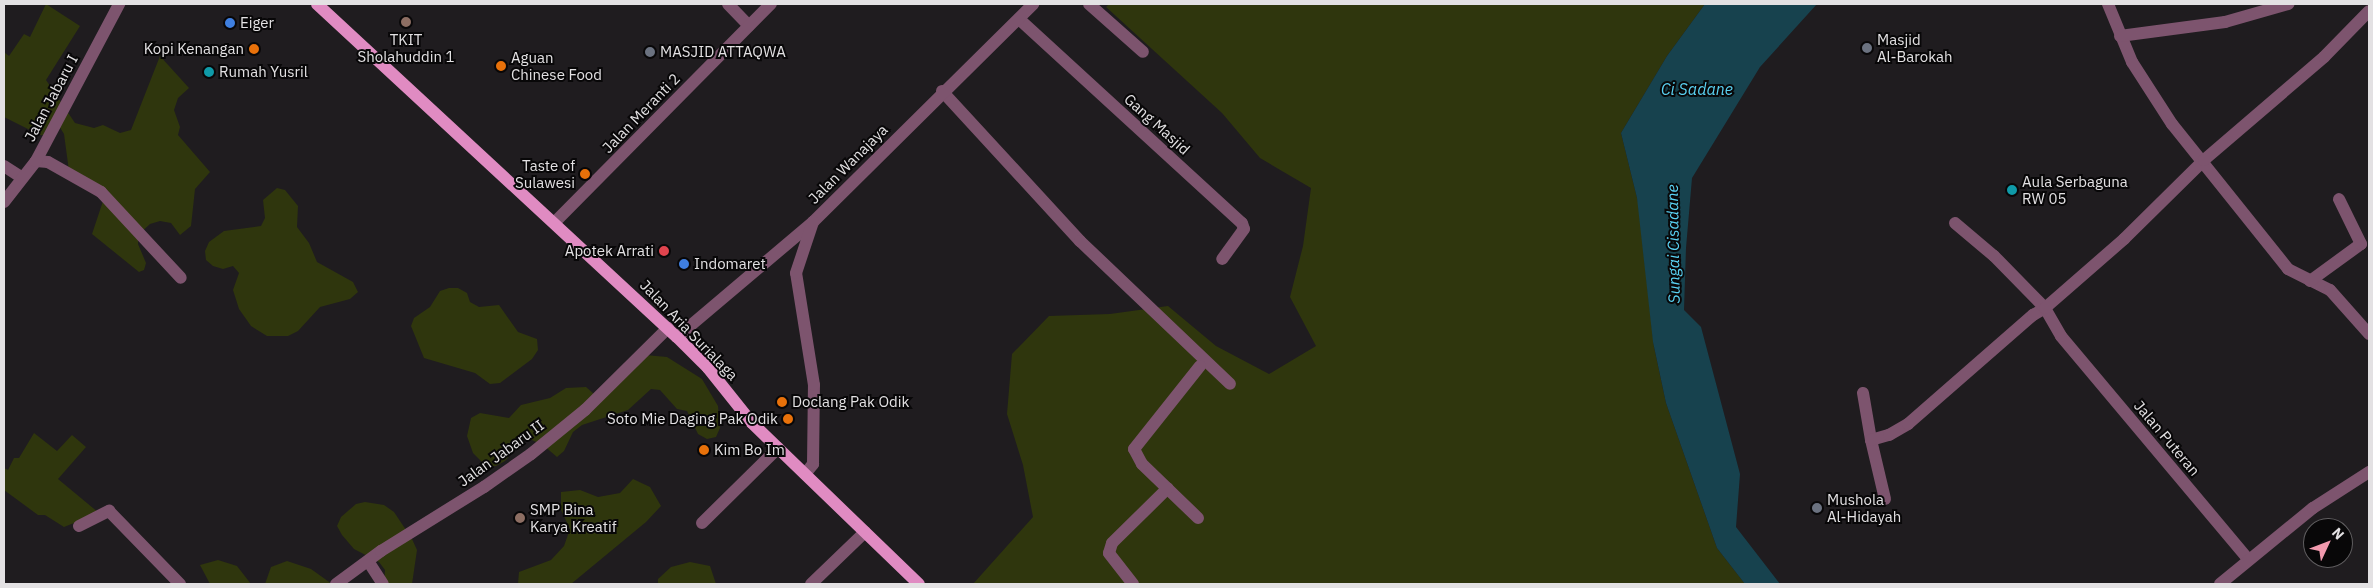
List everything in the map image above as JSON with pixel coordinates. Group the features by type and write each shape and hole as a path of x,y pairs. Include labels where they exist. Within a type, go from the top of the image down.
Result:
{"main road":[{"name":"Jalan Aria Surialaga","path":"317,4 673,333 778,448 919,584"}],"street":[{"name":"Jalan Jabaru I","path":"4,202 21,177 36,161 119,4"},
{"path":"728,4 749,26"},
{"name":"Jalan Meranti 2","path":"555,222 771,4"},
{"name":"Jalan Wanajaya","path":"673,333 813,222 942,92 1033,4"},
{"path":"1089,4 1143,52"},
{"path":"2108,4 2120,36 2145,86 2288,269 2330,290 2369,334"},
{"path":"2120,36 2225,22 2288,4"},
{"path":"1871,440 1890,435 1908,424 2033,315 2045,308 2124,239 2204,160 2324,57 2369,12"},
{"name":"Gang Masjid","path":"1019,19 1242,223 1244,229 1222,259"},
{"path":"942,92 1080,241 1230,384"},
{"path":"36,161 48,162 101,192 181,278"},
{"path":"4,166 21,177"},
{"path":"2310,281 2361,244 2338,199"},
{"path":"806,474 813,464 814,385 796,273 813,222"},
{"name":"Jalan Puteran","path":"1955,223 1994,256 2045,308 2061,336 2248,559"},
{"name":"Jalan Jabaru II","path":"336,584 531,454 585,410 673,333"},
{"path":"1198,518 1142,464 1134,449 1200,366"},
{"path":"1863,393 1871,440 1885,499"},
{"path":"702,523 778,448"},
{"path":"2220,584 2248,559 2313,508 2369,472"},
{"path":"1133,584 1116,566 1109,553 1112,543 1168,488"},
{"path":"79,526 109,511 180,584"},
{"path":"811,584 865,532"},
{"path":"368,561 383,584"}],"green space":[{"path":"46,4 80,26 46,80 75,123 94,128 103,125 120,133 131,130 160,56 189,88 178,98 174,110 180,127 178,135 210,172 195,189 191,226 180,235 171,223 160,221 150,224 138,235 138,244 146,263 144,270 139,272 92,234 105,195 69,171 64,134 59,126 54,136 40,135 4,117 4,52 9,56 24,34 30,37"},
{"path":"1109,4 1705,4 1667,56 1621,133 1638,202 1654,347 1666,403 1717,548 1745,584 973,584 1033,517 1023,465 1007,414 1012,354 1049,316 1110,314 1168,306 1216,346 1269,374 1316,346 1290,297 1303,246 1311,188 1260,158 1222,113 1106,7"},
{"path":"277,188 285,190 298,206 297,227 309,243 317,262 353,282 358,292 350,299 320,307 298,331 288,336 267,336 251,326 239,309 233,290 239,273 233,266 223,269 213,266 206,260 205,251 209,242 224,231 261,226 265,218 263,200"},
{"path":"458,288 467,293 470,302 479,307 499,305 518,332 537,339 538,350 532,359 500,383 490,384 475,373 424,358 411,326 414,318 430,307 440,291"},
{"path":"645,355 667,357 702,379 718,406 720,428 716,437 707,439 698,434 687,411 677,409 660,390 651,389 628,410 582,425 573,432 564,451 557,457 543,445 525,437 505,461 496,466 486,466 473,453 467,436 471,418 480,413 509,418 521,405 550,398 566,388 586,387 594,394"},
{"path":"34,433 57,451 72,435 86,447 58,479 99,513 64,527 45,515 38,515 4,490 4,468 8,470 14,458 19,458"},
{"path":"633,479 650,487 661,506 646,522 571,584 518,584 519,572 551,560 564,546 570,529 561,510 561,492 580,490 598,497 620,493"},
{"path":"365,502 384,505 394,512 412,539 417,550 412,584 384,584 385,570 379,562 354,549 342,535 337,526 341,517 356,504"},
{"path":"218,560 237,566 251,584 210,584 200,565"},
{"path":"287,561 311,569 332,584 265,584 271,567"},
{"path":"690,562 710,566 716,584 658,584 658,579 671,567"}],"water":[{"name":"Ci Sadane","path":"1705,4 1817,4 1760,67 1692,178 1686,248 1684,310 1701,327 1740,474 1736,527 1780,584 1745,584 1717,548 1666,403 1653,342 1637,198 1621,133 1667,56"}],"place":[{"name":"TKIT Sholahuddin 1","path":"406,22"},
{"name":"Eiger","path":"230,23"},
{"name":"Masjid Al-Barokah","path":"1867,48"},
{"name":"Kopi Kenangan","path":"254,49"},
{"name":"MASJID ATTAQWA","path":"650,52"},
{"name":"Aguan Chinese Food","path":"501,66"},
{"name":"Rumah Yusril","path":"209,72"},
{"name":"Taste of Sulawesi","path":"585,174"},
{"name":"Aula Serbaguna RW 05","path":"2012,190"},
{"name":"Apotek Arrati","path":"664,251"},
{"name":"Indomaret","path":"684,264"},
{"name":"Doclang Pak Odik","path":"782,402"},
{"name":"Soto Mie Daging Pak Odik","path":"788,419"},
{"name":"Kim Bo Im","path":"704,450"},
{"name":"Mushola Al-Hidayah","path":"1817,508"},
{"name":"SMP Bina Karya Kreatif","path":"520,518"}],"water label":[{"name":"Sungai Cisadane","path":"1673,244"}]}
